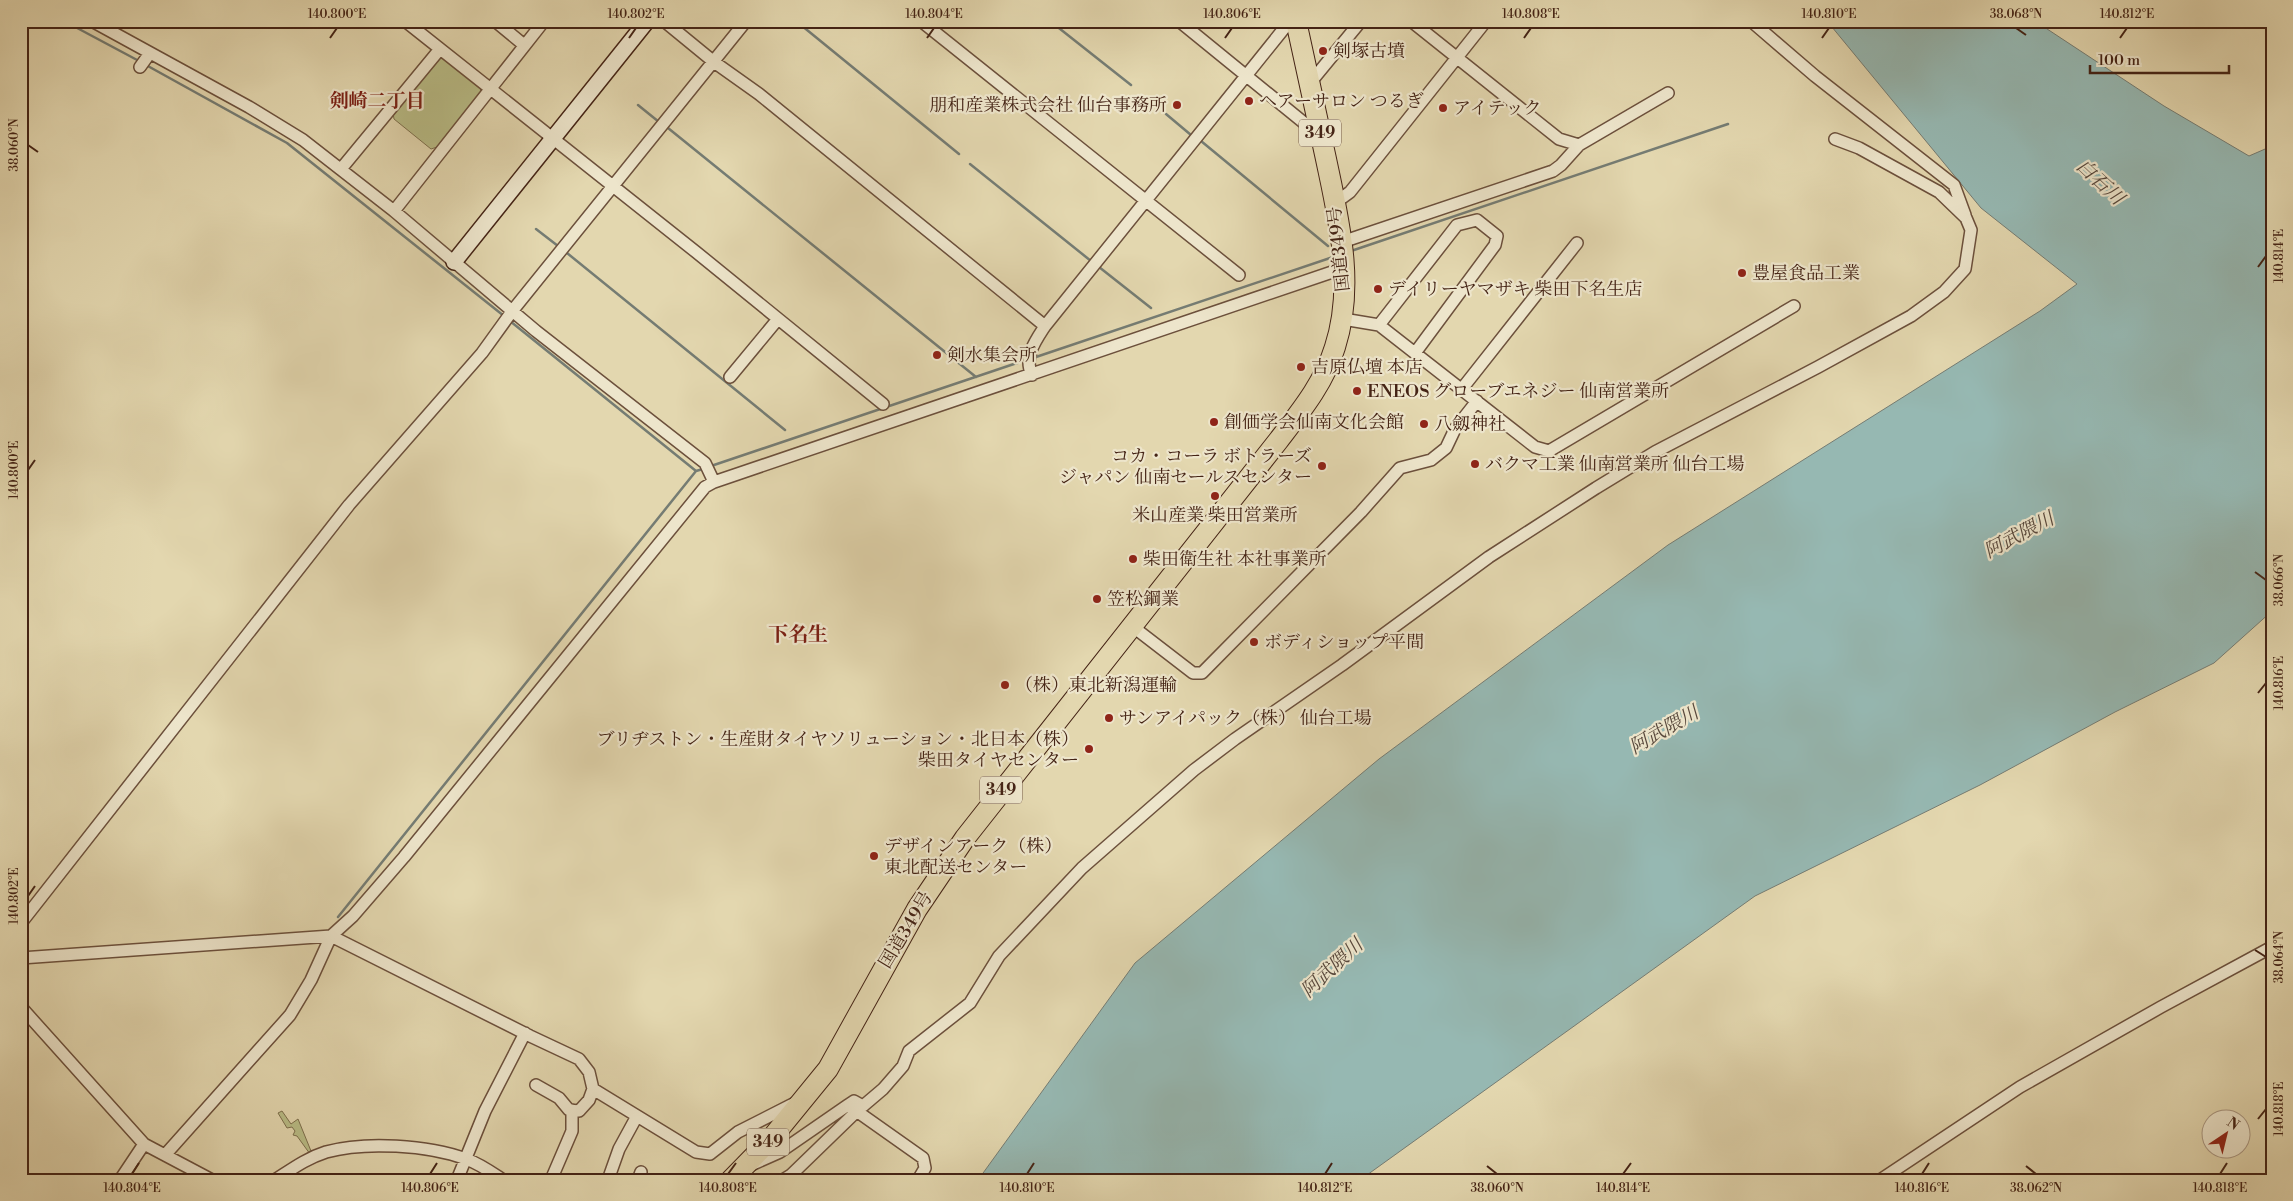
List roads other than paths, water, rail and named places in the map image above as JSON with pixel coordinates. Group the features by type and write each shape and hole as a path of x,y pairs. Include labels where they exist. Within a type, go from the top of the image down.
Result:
{"highway":[{"name":"国道349号","path":"737,1173 770,1140 802,1103 838,1054 893,950 938,876 1009,780 1315,392 1335,348 1346,293 1343,255 1335,203 1296,21"}],"street":[{"path":"92,21 296,135 394,211 454,262 510,315 705,463 712,480"},
{"path":"405,21 883,404"},
{"path":"495,21 524,45"},
{"path":"394,211 544,21"},
{"path":"454,262 647,21"},
{"path":"664,21 714,62 753,89 1045,326"},
{"path":"21,923 343,513 482,353 510,315 614,188 746,21"},
{"path":"921,21 1239,275"},
{"path":"1179,21 1303,122 1320,132"},
{"path":"1031,373 1031,347 1045,326 1148,201 1246,74 1290,21"},
{"path":"1310,83 1361,21"},
{"path":"1411,21 1559,139 1579,145"},
{"path":"1335,203 1350,192 1486,21"},
{"path":"783,1180 791,1175 853,1108 854,1102 862,1106 883,1089 902,1066 909,1051 970,1003 999,956 1076,875 1194,770 1235,739 1342,665 1489,557 1655,452 1818,367 1910,316 1944,292 1965,269 1971,230 1954,185 1815,76 1751,21"},
{"path":"341,169 440,49"},
{"path":"140,67 150,53"},
{"path":"165,1155 290,1015 311,980 331,936 353,916 404,857 698,494 712,480 1212,311 1343,255 1553,171 1562,165 1579,145 1668,93"},
{"path":"1835,139 1859,148 1939,192 1966,218 1971,230"},
{"path":"1379,325 1457,225 1477,220 1497,236 1495,245 1415,353"},
{"path":"1461,390 1577,243"},
{"path":"1342,319 1379,325 1535,447 1549,451 1554,450 1794,306"},
{"path":"730,376 778,319"},
{"path":"1132,626 1193,673 1202,673 1340,533 1400,468 1432,460 1446,448 1454,429 1477,401"},
{"path":"21,958 331,936 579,1058 589,1072 594,1089 589,1100 579,1111 569,1110 559,1098 536,1085"},
{"path":"1880,1180 2020,1087 2272,947"},
{"path":"21,1007 144,1144 212,1180"},
{"path":"457,1180 485,1110 525,1033"},
{"path":"594,1089 696,1152 710,1154 738,1132 756,1121 794,1103 802,1103"},
{"path":"737,1173 768,1159 853,1108"},
{"path":"853,1108 923,1158 925,1168 918,1180"},
{"path":"551,1180 572,1131 572,1110"},
{"path":"608,1180 619,1150 637,1116"},
{"path":"120,1180 144,1144"},
{"path":"275,1180 303,1162 325,1153 369,1145 438,1152 466,1159 503,1180"}],"water":[{"path":"1827,21 2035,21 2164,106 2249,156 2272,146 2272,611 2214,663 2115,712 1980,785 1755,896 1360,1180 978,1180 1135,963 1379,759 1668,545 2040,311 2077,284 1981,208"}],"waterway":[{"path":"64,21 139,61"},
{"path":"796,21 959,154"},
{"path":"1050,21 1131,85"},
{"path":"146,65 287,143 504,316"},
{"path":"638,105 659,122"},
{"path":"1166,114 1191,135"},
{"path":"1351,251 1728,124"},
{"path":"668,128 976,377"},
{"path":"1201,141 1328,246"},
{"path":"970,164 1091,261"},
{"path":"536,229 558,246"},
{"path":"567,253 785,430"},
{"path":"1033,358 1336,256"},
{"path":"1099,267 1151,308"},
{"path":"510,321 696,471"},
{"path":"711,466 1026,360"},
{"path":"338,917 696,471 703,469"}],"place":[{"name":"剣塚古墳","path":"1323,51"},
{"name":"ヘアーサロン つるぎ","path":"1249,101"},
{"name":"朋和産業株式会社 仙台事務所","path":"1177,105"},
{"name":"アイテック","path":"1443,108"},
{"name":"豊屋食品工業","path":"1742,273"},
{"name":"デイリーヤマザキ 柴田下名生店","path":"1378,289"},
{"name":"剣水集会所","path":"937,355"},
{"name":"吉原仏壇 本店","path":"1301,367"},
{"name":"ENEOS グローブエネジー 仙南営業所","path":"1357,391"},
{"name":"創価学会仙南文化会館","path":"1214,422"},
{"name":"八劔神社","path":"1424,424"},
{"name":"バクマ工業 仙南営業所 仙台工場","path":"1475,464"},
{"name":"コカ・コーラ ボトラーズ ジャパン 仙南セールスセンター","path":"1322,466"},
{"name":"米山産業 柴田営業所","path":"1215,496"},
{"name":"柴田衛生社 本社事業所","path":"1133,559"},
{"name":"笠松鋼業","path":"1097,599"},
{"name":"ボディショップ平間","path":"1254,642"},
{"name":"（株）東北新潟運輸","path":"1005,685"},
{"name":"サンアイパック（株） 仙台工場","path":"1109,718"},
{"name":"ブリヂストン・生産財タイヤソリューション・北日本（株） 柴田タイヤセンター","path":"1089,749"},
{"name":"デザインアーク（株） 東北配送センター","path":"874,856"}],"district":[{"name":"剣崎二丁目","path":"377,101"},
{"name":"下名生","path":"798,635"}],"water label":[{"name":"白石川","path":"2100,182"},
{"name":"阿武隈川","path":"2019,535"},
{"name":"阿武隈川","path":"1664,730"},
{"name":"阿武隈川","path":"1332,968"}]}
